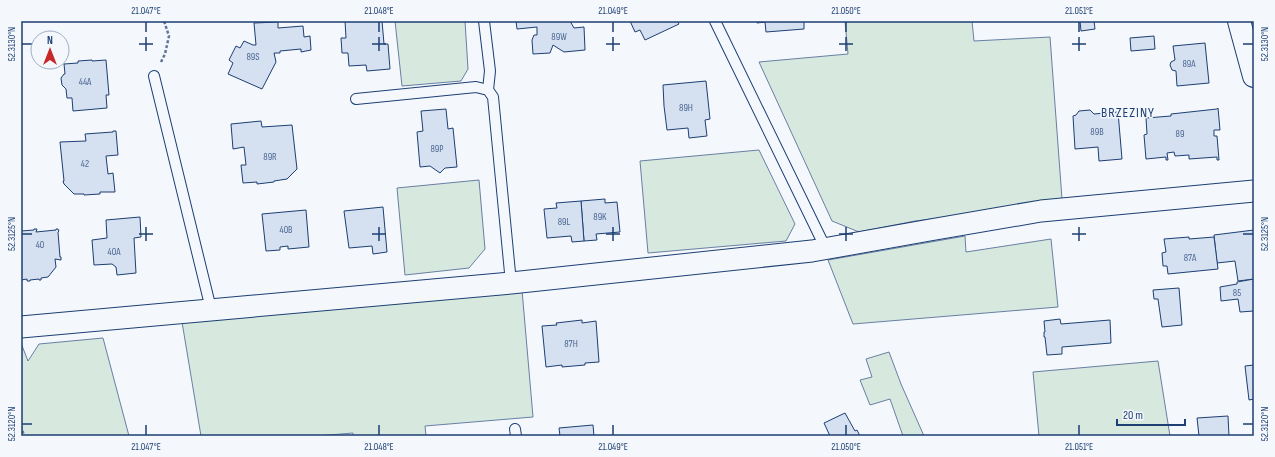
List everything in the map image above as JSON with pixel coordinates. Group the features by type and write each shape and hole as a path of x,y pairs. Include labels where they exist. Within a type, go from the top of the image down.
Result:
{"street":[{"path":"1246,31 1254,76"},
{"path":"21,327 511,283 826,250 1041,211 1254,191"}],"lane":[{"path":"484,21 490,71 488,90"},
{"path":"715,21 826,250"},
{"path":"154,76 211,309"},
{"path":"356,99 476,87 488,90 493,97 511,283"}],"path":[{"path":"154,76 165,54 168,36 164,21"},
{"path":"21,426 24,436"}],"shaded area":[{"path":"395,21 465,21 468,69 461,81 402,86"},
{"path":"845,21 972,21 974,41 1050,37 1062,199 988,212 915,221 859,232 832,221 759,62 848,54"},
{"path":"759,150 795,224 786,241 648,253 640,161"},
{"path":"479,180 485,249 469,268 405,275 397,188"},
{"path":"965,236 966,252 1051,239 1058,307 853,324 828,260"},
{"path":"522,290 533,417 425,426 426,436 353,436 353,433 317,436 201,436 182,322"},
{"path":"103,338 129,436 21,436 21,343 28,361 39,344"},
{"path":"889,352 901,384 924,436 903,436 890,399 870,405 860,380 872,377 866,359"},
{"path":"1158,361 1170,436 1039,436 1033,372"}],"building":[{"path":"345,21 382,21 384,44 388,44 390,69 367,71 366,65 349,66 348,53 342,53 341,38 346,38"},
{"path":"516,21 570,21 574,28 584,27 585,50 564,52 553,45 550,53 533,54 532,40 534,35 537,35 537,27 517,29"},
{"path":"630,21 677,21 679,24 645,40 640,30 635,32"},
{"path":"757,21 804,21 804,29 766,32 765,22 757,23"},
{"path":"1080,21 1094,21 1095,29 1081,31"},
{"path":"278,22 278,28 303,26 304,37 310,36 311,50 301,52 301,49 274,53 276,62 262,89 228,74 233,63 229,60 236,46 240,48 244,41 256,45 254,23"},
{"path":"1154,36 1155,49 1131,51 1130,38"},
{"path":"1205,43 1209,83 1177,86 1176,71 1172,70 1170,65 1171,62 1175,60 1173,46"},
{"path":"106,60 109,95 106,95 107,108 73,111 72,98 67,98 66,89 62,85 61,78 65,74 65,70 70,70 70,64 78,63 78,61"},
{"path":"706,81 710,119 705,120 707,136 689,138 688,128 667,130 663,85"},
{"path":"1218,108 1220,130 1214,130 1214,136 1217,136 1219,160 1217,160 1217,157 1189,159 1189,155 1175,156 1174,152 1167,153 1168,160 1166,160 1166,157 1146,159 1144,135 1147,134 1146,118 1171,116 1171,114"},
{"path":"446,109 448,129 453,128 457,167 445,168 440,173 430,166 420,167 417,132 423,131 421,111"},
{"path":"1090,110 1094,114 1118,112 1122,159 1099,161 1098,147 1075,149 1073,116 1079,111"},
{"path":"261,121 262,127 292,125 297,169 287,179 257,184 257,182 243,183 241,165 246,165 244,147 233,149 231,124"},
{"path":"116,131 118,155 106,156 108,174 113,173 115,192 100,192 100,194 84,195 74,194 63,181 60,142 86,141 85,134"},
{"path":"605,199 605,203 617,202 620,232 596,234 597,240 584,241 581,201"},
{"path":"581,201 584,241 572,242 571,236 547,238 544,209 557,208 556,203"},
{"path":"383,207 387,252 373,254 372,246 349,248 344,211"},
{"path":"306,210 309,247 288,249 288,246 280,247 280,250 266,251 262,214"},
{"path":"140,217 141,237 134,238 136,273 117,275 116,267 112,264 94,265 92,240 107,238 106,220"},
{"path":"37,229 36,232 58,229 61,260 55,259 56,267 48,277 41,278 41,280 21,280 21,231"},
{"path":"1254,230 1254,279 1238,281 1235,261 1217,263 1214,235"},
{"path":"1189,237 1189,239 1214,237 1218,269 1168,274 1167,266 1163,266 1162,253 1166,252 1164,239"},
{"path":"1254,279 1254,311 1240,312 1238,299 1221,301 1220,287"},
{"path":"1179,288 1182,325 1162,327 1158,299 1154,299 1153,290"},
{"path":"1060,319 1061,324 1110,320 1111,343 1062,347 1062,354 1047,355 1044,337 1044,321"},
{"path":"582,320 582,323 596,321 599,362 585,363 585,365 546,367 542,326 557,325 556,323"},
{"path":"1254,365 1254,399 1249,400 1245,366"},
{"path":"845,413 855,431 857,430 860,436 830,436 824,423"},
{"path":"1228,416 1229,436 1199,436 1197,418"},
{"path":"593,425 594,436 560,436 559,428"}],"district":[{"name":"BRZEZINY","path":"1128,112"}]}
